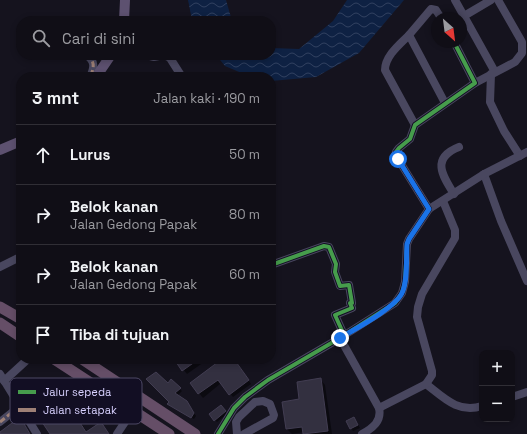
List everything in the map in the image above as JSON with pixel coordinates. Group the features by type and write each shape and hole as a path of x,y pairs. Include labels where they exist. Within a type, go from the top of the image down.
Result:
{"highway":[{"path":"0,307 16,317"},
{"path":"0,323 16,334"},
{"path":"62,364 83,378"},
{"path":"94,364 114,378"},
{"path":"142,397 195,434"},
{"path":"142,416 169,434"}],"main road":[{"path":"124,16 125,0"},
{"path":"99,72 108,60"},
{"path":"0,150 16,143"}],"street":[{"path":"455,0 462,12"},
{"path":"467,14 491,0"},
{"path":"429,209 398,159 396,152 410,139 415,125 475,83 515,62 521,56 523,46 522,42 498,0"},
{"path":"415,125 385,70 385,66 390,57 431,9 436,10 437,12"},
{"path":"218,434 234,408 245,396 268,380 342,337 395,303 402,293 405,282 407,244 429,209 484,174 523,154 504,131 490,102 493,73 467,22"},
{"path":"409,35 446,103"},
{"path":"457,48 475,83"},
{"path":"92,60 94,65 92,72"},
{"path":"171,60 179,72"},
{"path":"454,194 443,176 441,165 445,154 459,146"},
{"path":"484,174 501,221 527,281"},
{"path":"379,408 426,384 432,375 417,317 422,294 456,234 443,201"},
{"path":"276,263 326,246 329,247 336,264 335,272 340,286 349,285 352,303 350,303 352,308 335,315 342,337 379,408 380,413 376,424 362,434"},
{"path":"0,267 16,259"},
{"path":"10,390 2,378 21,364"},
{"path":"426,384 452,404 462,408 479,408"},
{"path":"515,396 527,392"},
{"path":"237,434 236,422 239,417 256,402 264,401 270,404 274,415 273,418 244,434"},
{"path":"0,422 10,414"},
{"path":"31,424 37,434"},
{"path":"117,434 124,424"}],"water":[{"path":"188,0 226,0 231,16 192,16"},
{"path":"347,0 404,0 359,53 316,77 276,81 276,72 239,72 225,66 220,60 276,60 276,48 299,49 333,21"}],"building":[{"path":"177,364 192,364 182,371"},
{"path":"215,364 238,364 249,380 229,395 218,380 198,394 190,383"},
{"path":"156,372 168,383 171,379 181,388 175,393 187,401 194,413 191,418 167,404 169,402 146,379"},
{"path":"321,378 328,431 303,434 302,427 286,429 282,402 299,399 297,382"},
{"path":"221,405 226,411 214,421 209,414"},
{"path":"354,417 358,425 350,429 346,421"},
{"path":"11,424 24,424 30,434 0,434 0,432"},
{"path":"43,424 81,424 86,432 98,424 102,424 109,434 50,434"}],"marked path":[{"path":"91,60 93,62 92,72"},
{"path":"0,422 10,414"}],"cycle path":[{"path":"218,434 234,408 245,397 268,380 340,338 395,303 402,293 405,282 407,244 429,209 398,159 396,152 410,139 415,125 475,83 457,48"},
{"path":"276,263 324,246 329,247 336,264 335,272 340,286 349,285 352,303 350,303 352,308 335,315 344,335"}],"route":[{"path":"340,338 395,303 402,293 405,282 407,244 429,209 398,159"}]}
